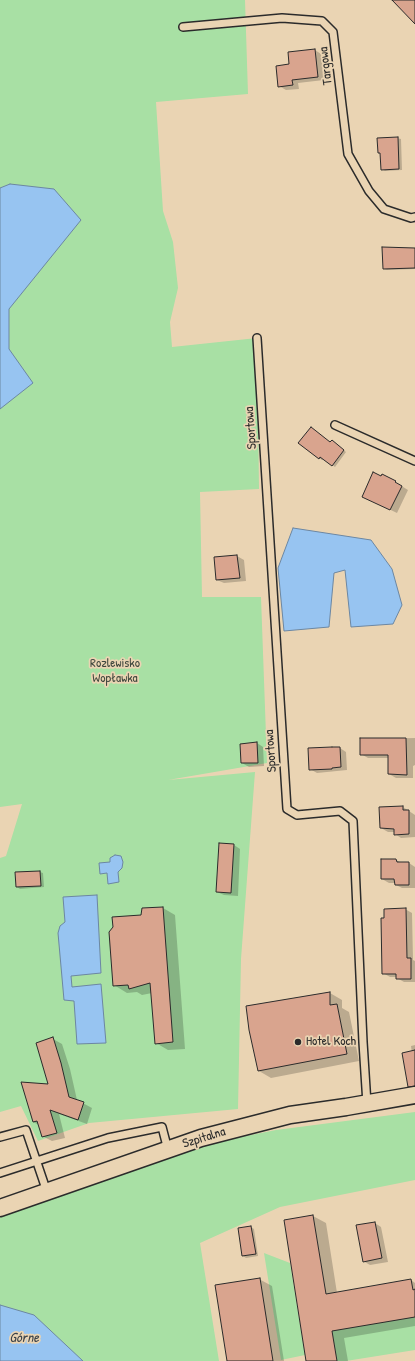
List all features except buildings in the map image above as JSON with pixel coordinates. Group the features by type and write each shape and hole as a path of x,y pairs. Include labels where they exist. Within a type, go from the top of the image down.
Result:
{"street":[{"name":"Szpitalna","path":"0,1208 201,1138 290,1115 367,1104 415,1095"}],"lane":[{"name":"Targowa","path":"183,27 282,18 322,21 333,32 348,154 369,191 384,210 411,218 415,217"},
{"name":"Sportowa","path":"257,338 287,809 298,816 340,811 353,821 362,1042 367,1104"},
{"path":"335,425 415,461"},
{"path":"0,1173 108,1138 162,1127 168,1150"},
{"path":"0,1137 26,1130 47,1192"}],"green space":[{"name":"Rozlewisko Wopławka","path":"0,0 245,0 248,94 156,102 163,211 173,242 178,288 170,322 172,347 257,338 259,489 200,492 202,597 261,597 267,763 168,780 255,772 241,959 238,1109 89,1123 38,1141 21,1106 0,1112 0,858 6,856 22,804 0,807"},
{"path":"415,1112 415,1180 280,1207 200,1243 219,1361 0,1361 0,1214 160,1153 276,1130"},
{"path":"264,1253 290,1263 305,1355 281,1360"},
{"path":"415,1317 415,1350 346,1361 337,1361 331,1327"}],"water":[{"path":"10,184 54,189 81,220 9,309 9,349 33,383 0,409 0,188"},
{"path":"293,528 371,540 392,569 402,605 393,624 351,627 345,570 334,573 329,627 284,631 278,568"},
{"path":"115,855 121,856 123,862 122,868 118,872 119,882 108,884 107,873 100,874 99,863 110,862 110,858"},
{"path":"97,895 101,973 71,976 72,987 101,984 106,1043 77,1044 74,1001 64,1000 58,933 60,926 65,922 63,897"},
{"name":"Górne","path":"0,1305 34,1315 83,1361 0,1361"}],"place":[{"name":"Hotel Koch","path":"298,1042"}]}
